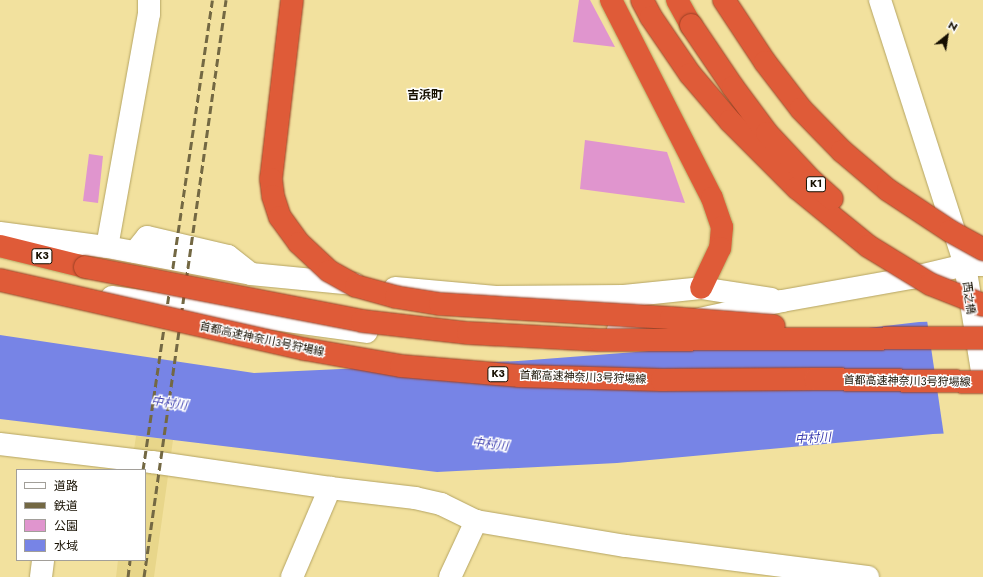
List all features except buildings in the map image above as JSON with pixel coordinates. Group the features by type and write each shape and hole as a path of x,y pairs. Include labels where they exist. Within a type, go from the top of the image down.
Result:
{"highway":[{"path":"292,0 271,179 273,196 280,217 298,243 329,271 356,286 396,297 440,304 671,318 929,338"},
{"path":"611,0 712,198 722,227 720,248 701,288"},
{"path":"642,0 651,17 690,74 730,120 797,188 868,246 978,311"},
{"name":"K1","path":"677,0 691,25 737,93 767,133 811,180 872,234 934,274 983,296"},
{"path":"724,0 765,62 801,108 842,151 888,190 950,231 983,249"},
{"name":"K3","path":"0,246 85,267 362,321 468,333 599,340 983,338"},
{"name":"首都高速神奈川3号狩場線","path":"0,281 304,349 401,366 527,376 662,380 815,379 983,382"}],"street":[{"path":"107,247 149,14 149,0"},
{"name":"西之橋","path":"880,0 974,265 983,378"},
{"path":"0,233 107,247 251,274 496,297 624,296 701,288 782,301"},
{"path":"0,281 370,332 642,330 782,301 974,265"},
{"path":"0,444 57,461 160,463 330,488 416,498 441,504 476,521 626,546 868,577"},
{"path":"292,577 330,488"},
{"path":"450,577 476,521"},
{"path":"41,577 43,561"}],"shaded area":[{"path":"136,436 173,440 154,577 116,577 118,561 146,561 146,469 131,469"}],"green space":[{"path":"579,0 590,0 615,47 573,42"},
{"path":"585,140 667,152 685,203 580,189"},
{"path":"89,154 103,156 98,203 83,201"}],"water":[{"name":"中村川","path":"983,320 983,432 933,434 617,463 437,472 0,419 0,335 254,373 518,361 714,346 919,322"}],"pier":[{"path":"983,318 983,434 944,436 927,320"}],"railway":[{"path":"143,469 212,0"},
{"path":"144,577 226,0"},
{"path":"128,577 130,561"}],"district":[{"name":"吉浜町","path":"425,96"}]}
